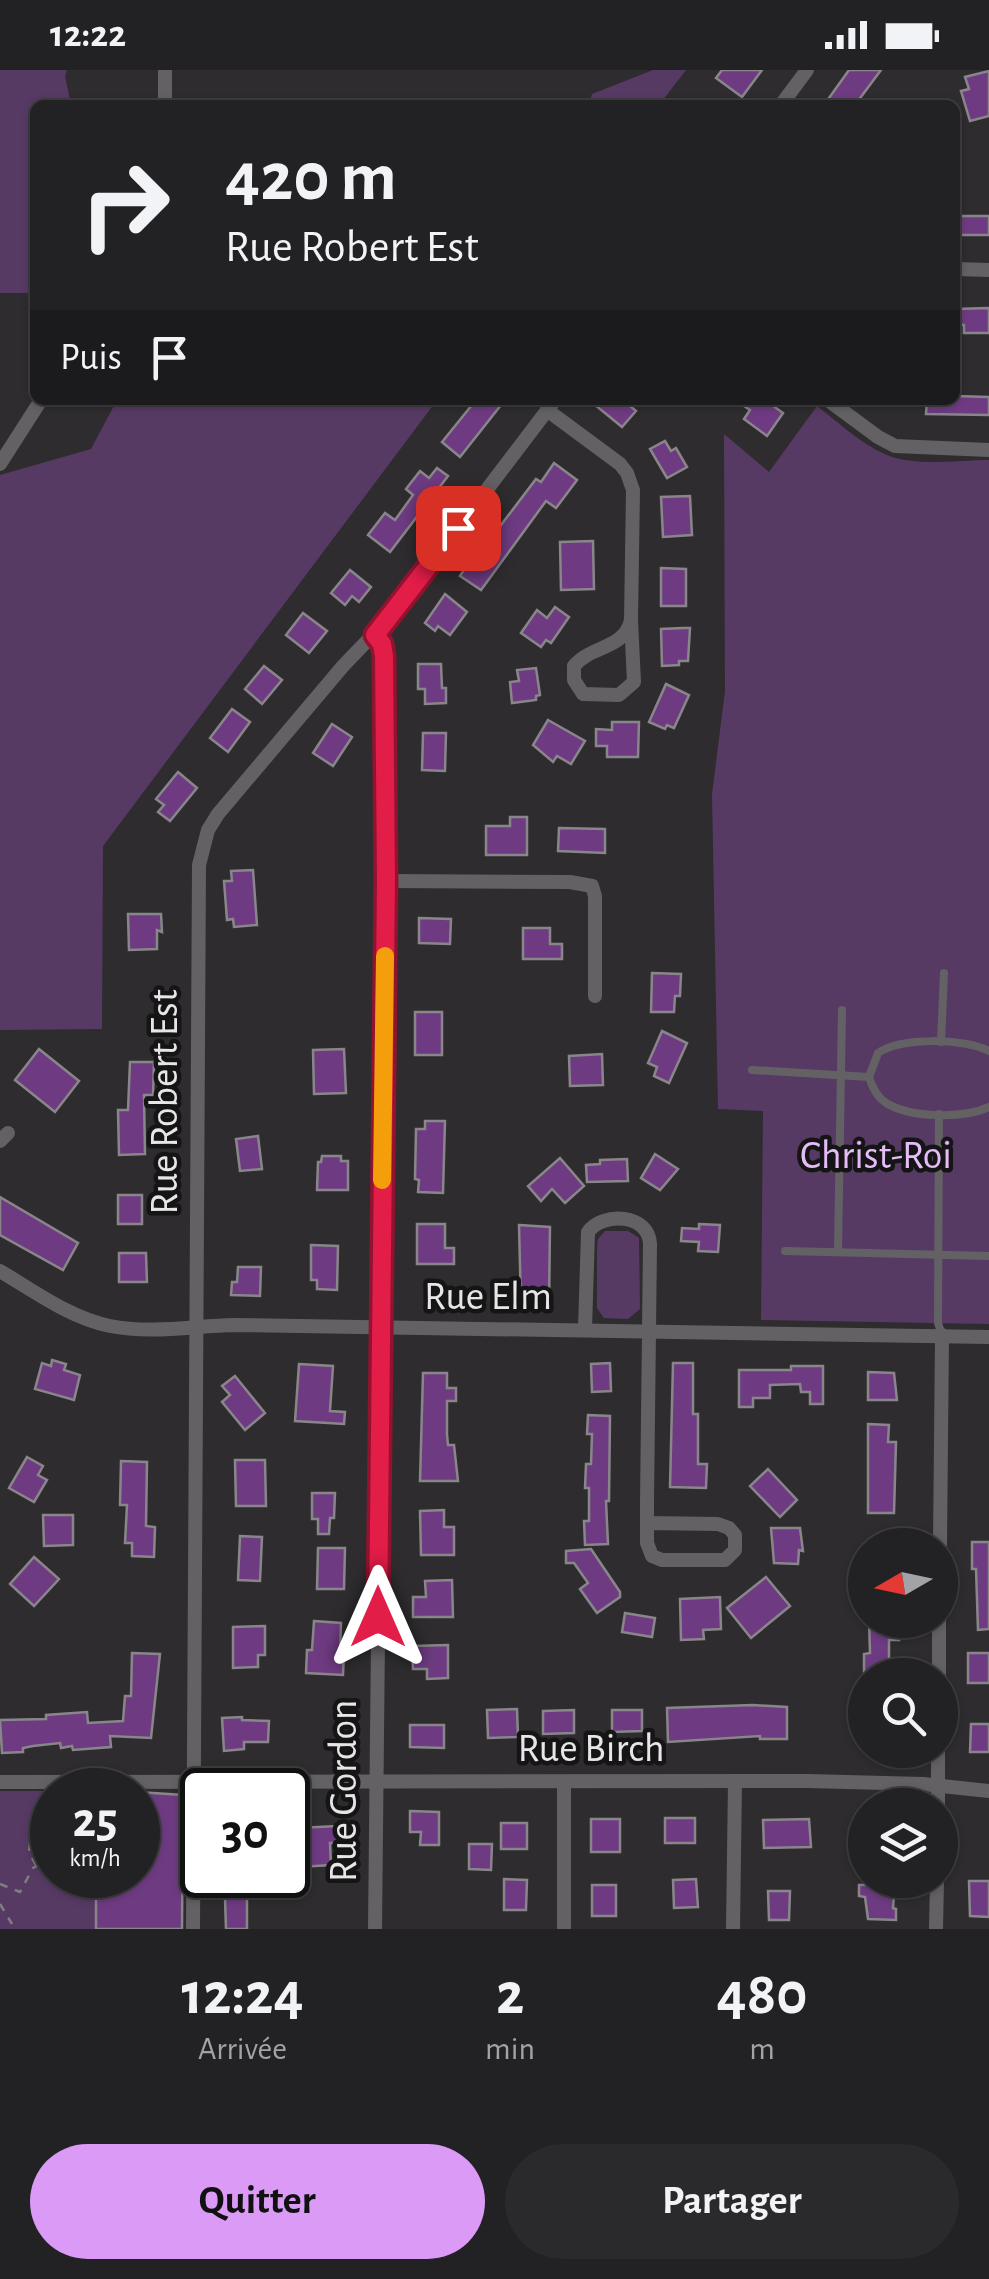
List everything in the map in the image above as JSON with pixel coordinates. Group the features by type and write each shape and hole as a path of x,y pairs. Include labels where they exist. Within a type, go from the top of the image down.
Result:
{"street":[{"path":"164,100 166,70"},
{"path":"785,100 807,70"},
{"path":"960,269 989,270"},
{"path":"0,464 38,405"},
{"path":"551,405 620,464 631,481 634,500 631,620 636,674 630,688 619,695 583,694 574,680 574,666 584,656 620,640 627,634 631,620"},
{"name":"Rue Robert Est","path":"193,1768 202,846 212,822 343,666 375,635 551,405"},
{"path":"835,405 895,446 989,450"},
{"name":"Rue Gordon","path":"375,635 384,656 386,881 376,1929"},
{"path":"386,881 570,882 592,886 596,896 595,996"},
{"path":"585,1330 586,1237 595,1223 636,1222 649,1231 647,1523 648,1548 656,1558 725,1560 736,1550 735,1535 723,1525 647,1523"},
{"name":"Rue Elm","path":"0,1271 62,1308 108,1326 989,1337"},
{"path":"940,1528 942,1335"},
{"path":"938,1768 938,1786"},
{"name":"Rue Birch","path":"310,1781 735,1781 989,1791"},
{"path":"733,1929 735,1781"},
{"name":"Rue Birch","path":"0,1782 30,1784"},
{"path":"564,1782 564,1929"},
{"name":"Rue Robert Est","path":"192,1898 192,1929"},
{"path":"936,1929 937,1898"}],"lane":[{"path":"941,1042 944,973"},
{"path":"838,1251 842,1010"},
{"path":"989,1051 968,1044 941,1042 887,1046 878,1052 869,1077 887,1104 912,1111 940,1114 989,1107"},
{"path":"752,1070 869,1077"},
{"path":"940,1114 938,1323 942,1335"},
{"path":"785,1251 989,1256"}],"path":[{"path":"0,1884 20,1892 30,1876"},
{"path":"0,1904 12,1924"}],"green space":[{"path":"0,70 67,70 70,100 30,100 30,293 0,293"},
{"path":"653,70 686,70 663,100 590,100 592,94"},
{"path":"114,405 433,405 103,846 102,1029 0,1030 0,475 91,449"},
{"name":"Christ-Roi","path":"817,406 859,439 899,459 989,460 989,1324 761,1320 763,1111 718,1109 712,794 725,691 724,434 769,472"},
{"path":"605,1231 628,1231 639,1238 640,1309 628,1319 604,1318 597,1308 597,1248"},
{"path":"0,1791 30,1791 30,1898 96,1898 96,1929 0,1929"}],"building":[{"path":"722,70 762,70 742,97 716,78"},
{"path":"849,70 881,70 859,100 828,100"},
{"path":"989,71 989,116 970,121 961,91 969,89 965,77"},
{"path":"960,216 989,216 989,235 961,235"},
{"path":"989,308 989,333 964,333 960,309"},
{"path":"960,396 989,397 989,415 926,414 927,405 960,405"},
{"path":"472,405 501,405 460,457 442,442"},
{"path":"595,405 629,405 636,411 622,427"},
{"path":"742,405 772,405 783,413 767,436 744,419 750,410"},
{"path":"665,441 671,451 676,448 687,467 667,478 650,449"},
{"path":"554,463 577,480 556,508 546,501 481,590 460,576 478,548 482,550 536,479 541,482"},
{"path":"437,468 448,476 390,552 368,535 385,513 395,520 413,495 406,489 420,471 429,478"},
{"path":"690,496 692,535 663,537 661,497"},
{"path":"593,541 594,589 561,590 560,542"},
{"path":"661,568 686,569 686,606 661,606"},
{"path":"350,570 371,587 359,602 352,596 345,605 331,593"},
{"path":"445,594 467,612 450,635 425,623"},
{"path":"555,607 569,617 551,643 546,640 541,647 521,633 537,610 547,618"},
{"path":"303,613 327,631 309,653 286,635"},
{"path":"690,628 688,661 662,666 661,629"},
{"path":"418,664 441,664 446,703 425,704 425,689 418,689"},
{"path":"264,666 282,680 262,704 245,689"},
{"path":"536,668 540,695 536,700 512,703 510,682 519,681 517,670"},
{"path":"666,684 689,695 674,728 667,725 665,729 649,722"},
{"path":"232,709 250,722 228,752 210,738"},
{"path":"548,720 585,741 571,764 557,756 553,762 533,745"},
{"path":"612,722 639,722 638,757 607,757 607,746 596,746 596,729 612,730"},
{"path":"332,724 352,737 333,766 313,753"},
{"path":"423,733 446,733 445,771 422,770"},
{"path":"178,772 197,788 170,821 158,812 164,805 156,799"},
{"path":"510,817 527,817 527,855 486,855 486,826 510,826"},
{"path":"559,828 605,829 605,853 558,851"},
{"path":"253,870 257,925 234,927 233,919 227,920 224,881 232,881 231,871"},
{"path":"128,914 161,914 162,932 157,930 157,949 129,950"},
{"path":"419,918 451,919 450,944 419,943"},
{"path":"523,928 550,928 550,944 562,944 562,959 523,959"},
{"path":"652,973 681,974 680,996 675,996 674,1012 651,1012"},
{"path":"415,1012 442,1012 442,1055 415,1055"},
{"path":"662,1031 687,1043 669,1083 654,1076 657,1067 648,1063"},
{"path":"39,1049 79,1081 55,1112 15,1080"},
{"path":"344,1049 346,1093 314,1094 313,1050"},
{"path":"602,1054 603,1085 570,1086 569,1056"},
{"path":"130,1062 154,1062 153,1095 144,1095 145,1154 119,1155 118,1110 128,1110"},
{"path":"425,1121 445,1121 443,1193 418,1192 416,1129 425,1129"},
{"path":"258,1136 262,1169 240,1171 236,1139"},
{"path":"655,1154 678,1169 660,1190 641,1178"},
{"path":"322,1156 341,1156 341,1161 348,1161 348,1190 317,1190 318,1162"},
{"path":"560,1158 584,1186 565,1203 552,1189 541,1201 528,1186"},
{"path":"627,1159 628,1181 587,1182 586,1165"},
{"path":"118,1195 142,1195 142,1224 118,1224"},
{"path":"0,1197 78,1243 63,1270 0,1235"},
{"path":"417,1224 445,1224 445,1248 454,1248 454,1264 417,1264"},
{"path":"699,1224 720,1225 718,1252 698,1251 699,1242 681,1241 682,1228 699,1229"},
{"path":"519,1225 550,1227 549,1306 521,1306"},
{"path":"311,1245 338,1246 337,1290 317,1289 317,1280 311,1280"},
{"path":"119,1253 146,1253 147,1282 119,1282"},
{"path":"238,1267 261,1267 260,1296 231,1295"},
{"path":"52,1360 66,1364 64,1370 80,1375 74,1400 35,1389 42,1363 51,1366"},
{"path":"610,1363 611,1391 592,1392 591,1364"},
{"path":"673,1363 693,1363 698,1464 707,1464 706,1488 670,1487"},
{"path":"299,1364 333,1366 330,1411 345,1412 344,1424 295,1421"},
{"path":"791,1366 823,1366 823,1404 810,1404 810,1392 801,1392 800,1384 770,1385 770,1398 753,1398 753,1407 739,1407 739,1370 791,1370"},
{"path":"868,1372 894,1373 897,1400 868,1400"},
{"path":"423,1373 447,1373 447,1388 456,1388 456,1401 447,1401 447,1434 448,1445 454,1445 458,1481 420,1481"},
{"path":"235,1376 265,1413 245,1430 222,1402 230,1395 222,1386"},
{"path":"588,1415 610,1416 608,1544 585,1545 584,1521 589,1521 586,1464 591,1464 592,1434 587,1434"},
{"path":"868,1424 889,1425 888,1442 896,1442 894,1513 868,1513"},
{"path":"27,1457 43,1466 38,1475 47,1480 34,1502 9,1488"},
{"path":"235,1460 265,1460 266,1506 236,1506"},
{"path":"121,1461 147,1462 146,1526 155,1527 154,1557 132,1556 132,1543 125,1543 127,1505 120,1505"},
{"path":"768,1469 797,1500 780,1517 750,1486"},
{"path":"312,1493 335,1493 329,1534 318,1534 318,1519 312,1519"},
{"path":"444,1510 444,1527 454,1527 454,1555 421,1555 420,1511"},
{"path":"43,1515 73,1515 73,1545 44,1546"},
{"path":"771,1528 800,1528 803,1551 799,1550 798,1564 774,1563"},
{"path":"240,1536 262,1537 260,1581 238,1580"},
{"path":"972,1542 989,1542 989,1629 978,1630"},
{"path":"318,1548 345,1548 344,1589 317,1589"},
{"path":"591,1549 620,1592 620,1597 597,1613 580,1589 588,1583 574,1563 566,1563 566,1551"},
{"path":"34,1557 59,1579 34,1606 10,1584"},
{"path":"766,1577 790,1606 751,1638 727,1608"},
{"path":"452,1580 453,1617 413,1617 413,1597 426,1597 425,1581"},
{"path":"720,1597 721,1629 703,1630 704,1639 681,1640 680,1599"},
{"path":"625,1613 655,1618 652,1637 622,1632"},
{"path":"314,1621 341,1623 343,1675 306,1673"},
{"path":"265,1626 265,1655 258,1655 258,1667 233,1668 233,1627"},
{"path":"870,1638 899,1638 889,1640 889,1658 864,1658 864,1654 870,1653"},
{"path":"448,1645 448,1678 427,1679 427,1669 413,1669 412,1646"},
{"path":"132,1653 160,1654 151,1738 110,1736 111,1747 73,1750 72,1746 61,1748 60,1743 2,1753 0,1720 46,1719 46,1715 87,1712 88,1723 123,1721 125,1696 131,1696"},
{"path":"968,1653 989,1653 989,1683 968,1683"},
{"path":"787,1707 787,1739 760,1736 668,1742 667,1708"},
{"path":"517,1709 518,1737 488,1738 487,1710"},
{"path":"574,1710 574,1733 543,1734 543,1711"},
{"path":"612,1710 642,1710 642,1731 612,1732"},
{"path":"222,1718 269,1721 268,1742 244,1742 244,1749 224,1751"},
{"path":"971,1724 989,1724 989,1752 970,1752"},
{"path":"410,1725 444,1725 444,1748 410,1747"},
{"path":"160,1793 180,1795 182,1929 96,1929 96,1898 160,1898"},
{"path":"410,1811 439,1812 439,1845 420,1845 421,1832 410,1832"},
{"path":"665,1818 695,1818 695,1843 665,1843"},
{"path":"591,1819 620,1819 620,1852 591,1852"},
{"path":"809,1819 811,1847 764,1848 763,1820"},
{"path":"501,1823 527,1823 527,1849 501,1849"},
{"path":"337,1826 338,1843 330,1843 331,1865 310,1866 310,1827"},
{"path":"469,1844 492,1844 491,1870 469,1869"},
{"path":"504,1879 527,1880 526,1910 504,1910"},
{"path":"696,1879 698,1907 674,1908 673,1880"},
{"path":"969,1881 989,1881 989,1917 970,1916"},
{"path":"592,1885 616,1885 616,1916 592,1916"},
{"path":"768,1891 790,1891 789,1920 769,1920"},
{"path":"225,1898 247,1898 247,1929 226,1929"},
{"path":"865,1898 894,1898 896,1920 868,1919"}],"slow traffic":[{"path":"382,1180 385,956"}],"route":[{"path":"378,1617 386,797 384,656 375,635 458,528"}]}
